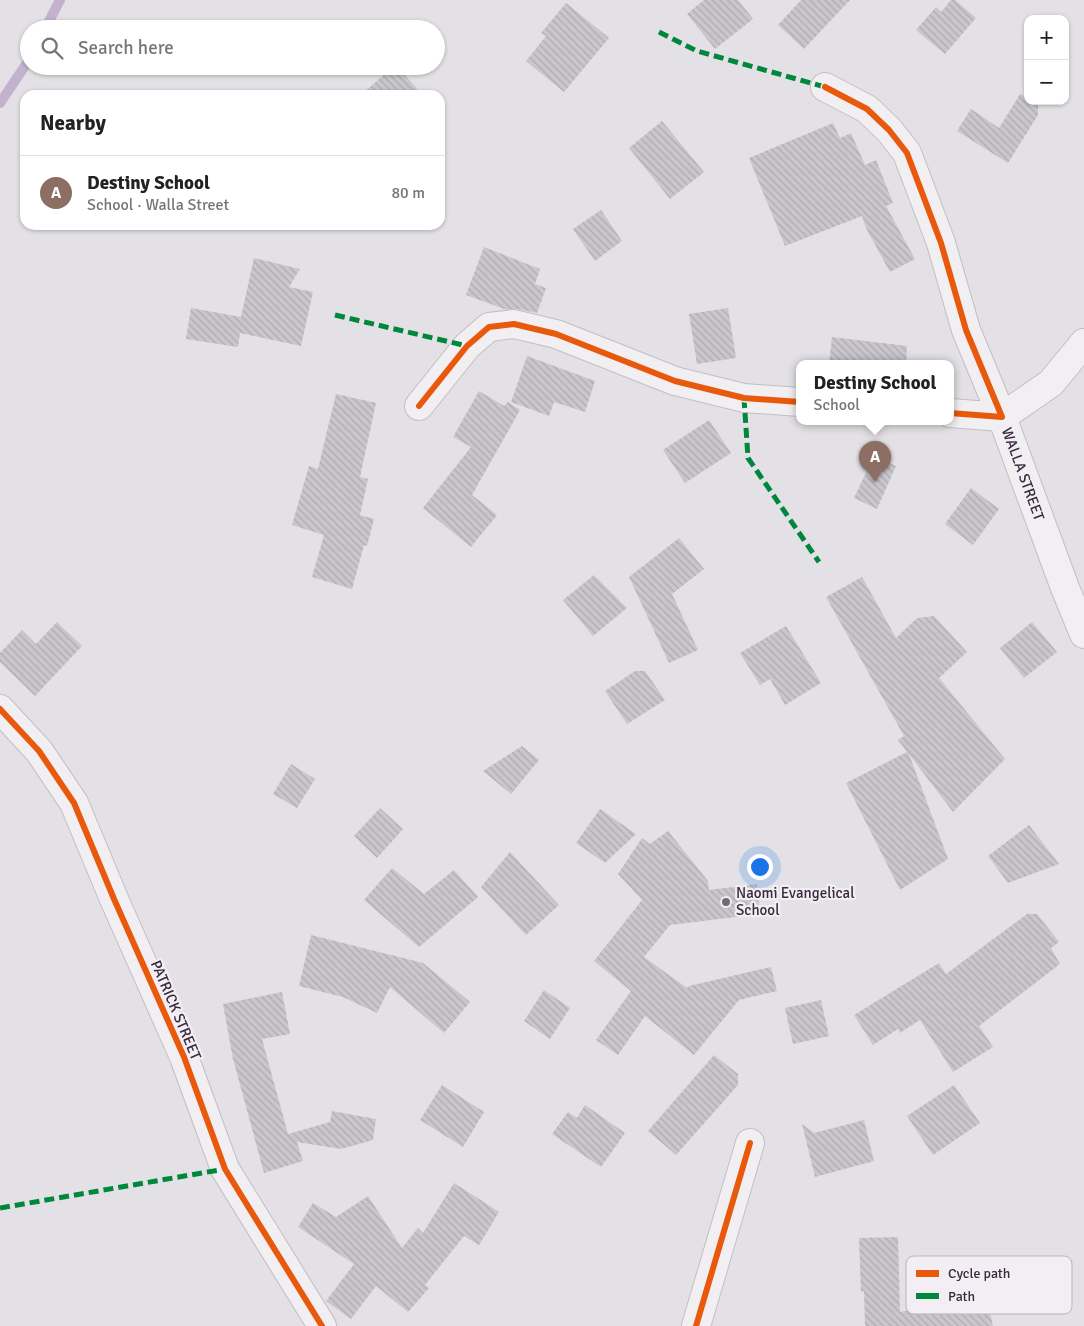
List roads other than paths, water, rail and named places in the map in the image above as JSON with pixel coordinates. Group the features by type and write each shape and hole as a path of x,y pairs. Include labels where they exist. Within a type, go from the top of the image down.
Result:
{"street":[{"path":"825,87 867,109 889,130 907,153 941,243 966,330 1002,417 954,413"},
{"path":"419,406 467,346 489,327 514,324 556,334 675,381 744,398 796,402"},
{"name":"WALLA STREET","path":"1084,342 1051,383 1002,417 1065,588 1084,634"},
{"name":"PATRICK STREET","path":"0,709 39,752 74,803 184,1057 225,1169 322,1326"},
{"path":"696,1326 750,1143"}],"waterway":[{"path":"50,20 60,0"},
{"path":"0,103 20,73"}],"place":[{"name":"Destiny School","path":"875,482"},
{"name":"Naomi Evangelical School","path":"726,902"}]}
